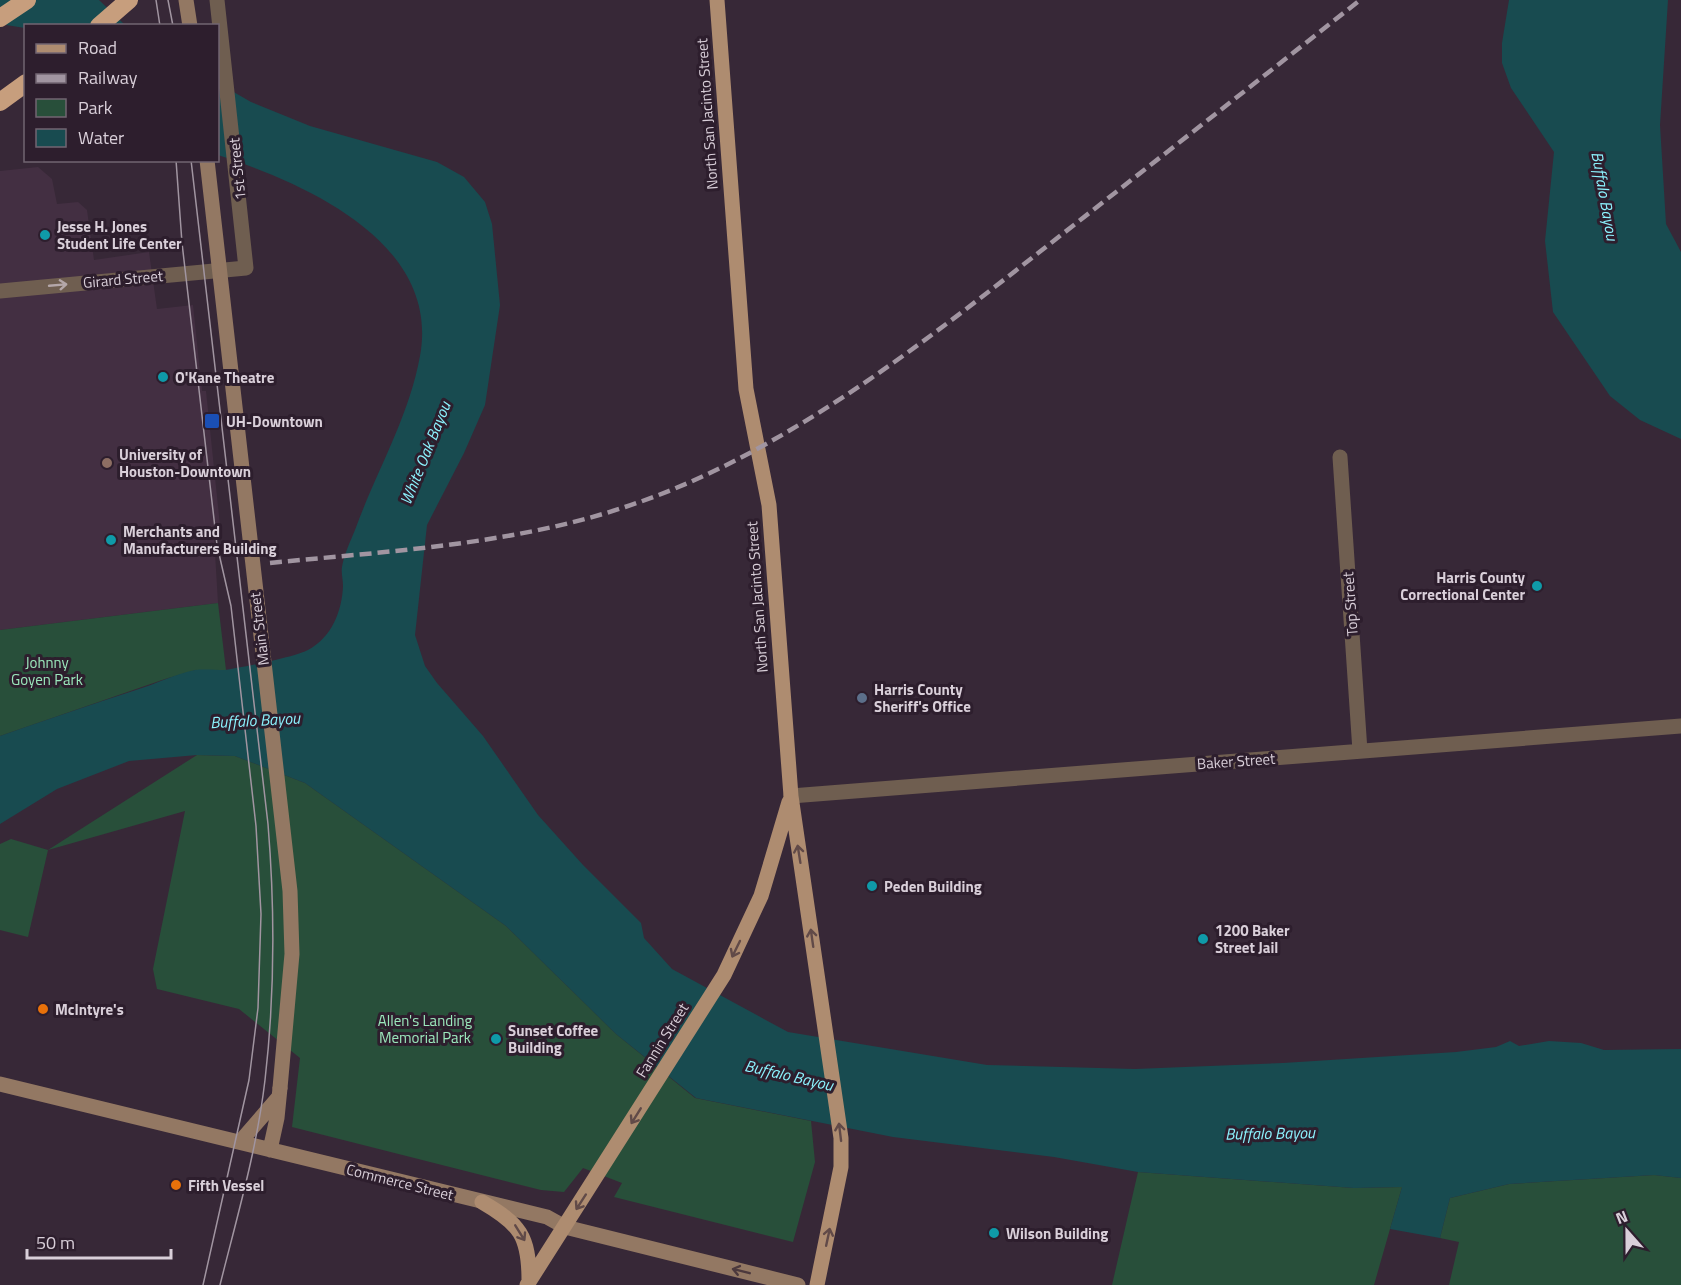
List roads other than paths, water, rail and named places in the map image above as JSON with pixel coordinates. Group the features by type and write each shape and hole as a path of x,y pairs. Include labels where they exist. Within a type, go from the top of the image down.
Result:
{"highway":[{"path":"0,18 27,0"},
{"path":"101,24 129,0"},
{"path":"0,102 24,84"}],"main road":[{"path":"186,0 190,24"},
{"name":"North San Jacinto Street","path":"717,0 746,388 769,506 791,796 841,1138 838,1190 817,1285"},
{"name":"Main Street","path":"207,162 290,891 292,954 277,1118 270,1150"},
{"name":"Fannin Street","path":"528,1282 597,1178 724,975 761,896 791,796"},
{"name":"Commerce Street","path":"0,1084 547,1217 565,1227 798,1285"},
{"path":"240,1142 279,1093"},
{"path":"482,1202 506,1216 519,1229 527,1248 528,1282"}],"street":[{"name":"1st Street","path":"217,0 246,268"},
{"name":"Girard Street","path":"0,291 246,268"},
{"name":"Top Street","path":"1340,457 1360,751"},
{"name":"Baker Street","path":"791,796 1681,726"}],"water":[{"path":"0,0 99,0 124,24 24,24 24,28 0,24"},
{"name":"Buffalo Bayou","path":"1509,0 1668,0 1660,125 1666,224 1681,252 1681,439 1640,420 1610,396 1553,312 1545,241 1554,152 1511,88 1502,63 1502,43"},
{"path":"219,84 251,102 310,126 437,162 464,177 485,202 492,224 500,305 485,405 464,453 427,525 415,635 425,666 483,736 538,815 583,865 641,923 644,938 672,969 788,1032 987,1065 1135,1069 1283,1063 1456,1052 1496,1047 1510,1041 1519,1046 1549,1041 1581,1043 1604,1050 1681,1049 1681,1178 1654,1175 1509,1184 1450,1198 1440,1238 1390,1229 1402,1187 1354,1188 1138,1172 1054,1157 893,1137 696,1098 616,1034 506,926 305,783 235,756 197,755 129,761 57,789 0,824 0,736 188,672 232,669 292,656 316,645 329,631 338,614 343,586 343,562 363,508 400,423 415,379 420,356 421,316 409,280 388,250 359,223 289,182 219,155"}],"tram line":[{"path":"156,0 160,24"},
{"path":"168,0 173,24"},
{"path":"176,162 182,243 217,545 231,606 256,826 261,914 258,1008 249,1080 203,1285"},
{"path":"191,162 268,824 273,920 271,1016 265,1080 246,1183 220,1285"}],"railway":[{"path":"270,563 449,545 538,530 625,507 682,486 737,460 791,430 844,396 946,324 1360,0"}],"place":[{"name":"Jesse H. Jones Student Life Center","path":"45,235"},
{"name":"O'Kane Theatre","path":"163,377"},
{"name":"UH-Downtown","path":"212,421"},
{"name":"University of Houston-Downtown","path":"107,463"},
{"name":"Merchants and Manufacturers Building","path":"111,540"},
{"name":"Harris County Correctional Center","path":"1537,586"},
{"name":"Harris County Sheriff's Office","path":"862,698"},
{"name":"Peden Building","path":"872,886"},
{"name":"1200 Baker Street Jail","path":"1203,939"},
{"name":"McIntyre's","path":"43,1009"},
{"name":"Sunset Coffee Building","path":"496,1039"},
{"name":"Fifth Vessel","path":"176,1185"},
{"name":"Wilson Building","path":"994,1233"}],"water label":[{"name":"White Oak Bayou","path":"425,453"}],"park label":[{"name":"Johnny Goyen Park","path":"47,670"},
{"name":"Allen's Landing Memorial Park","path":"425,1028"}]}
